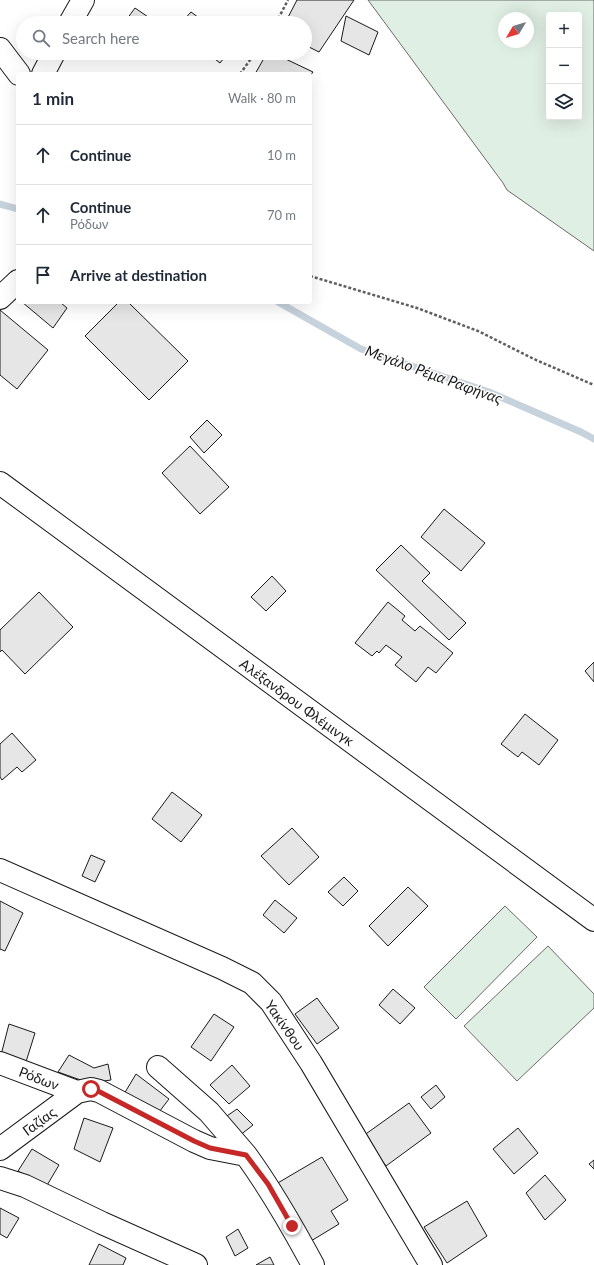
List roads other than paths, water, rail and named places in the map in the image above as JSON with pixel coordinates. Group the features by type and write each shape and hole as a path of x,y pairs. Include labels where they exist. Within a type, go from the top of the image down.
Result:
{"street":[{"path":"74,16 83,0"},
{"path":"0,49 17,72"},
{"path":"45,72 51,60"},
{"path":"0,298 16,283"},
{"name":"Αλέξανδρου Φλέμινγκ","path":"0,482 594,920"},
{"name":"Υακίνθου","path":"0,870 222,968 252,983 271,1002 311,1063 431,1265"},
{"name":"Ρόδων","path":"0,1063 77,1092"},
{"path":"158,1067 209,1112 246,1155 268,1184 313,1265"},
{"path":"77,1092 95,1090 210,1148 246,1155"},
{"name":"Γαζίας","path":"0,1149 77,1092"},
{"path":"0,1178 25,1186 102,1223 196,1265"}],"waterway":[{"name":"Μεγάλο Ρέμα Ραφήνας","path":"0,204 16,208"},
{"name":"Μεγάλο Ρέμα Ραφήνας","path":"282,304 361,349 489,392 594,439"}]}
